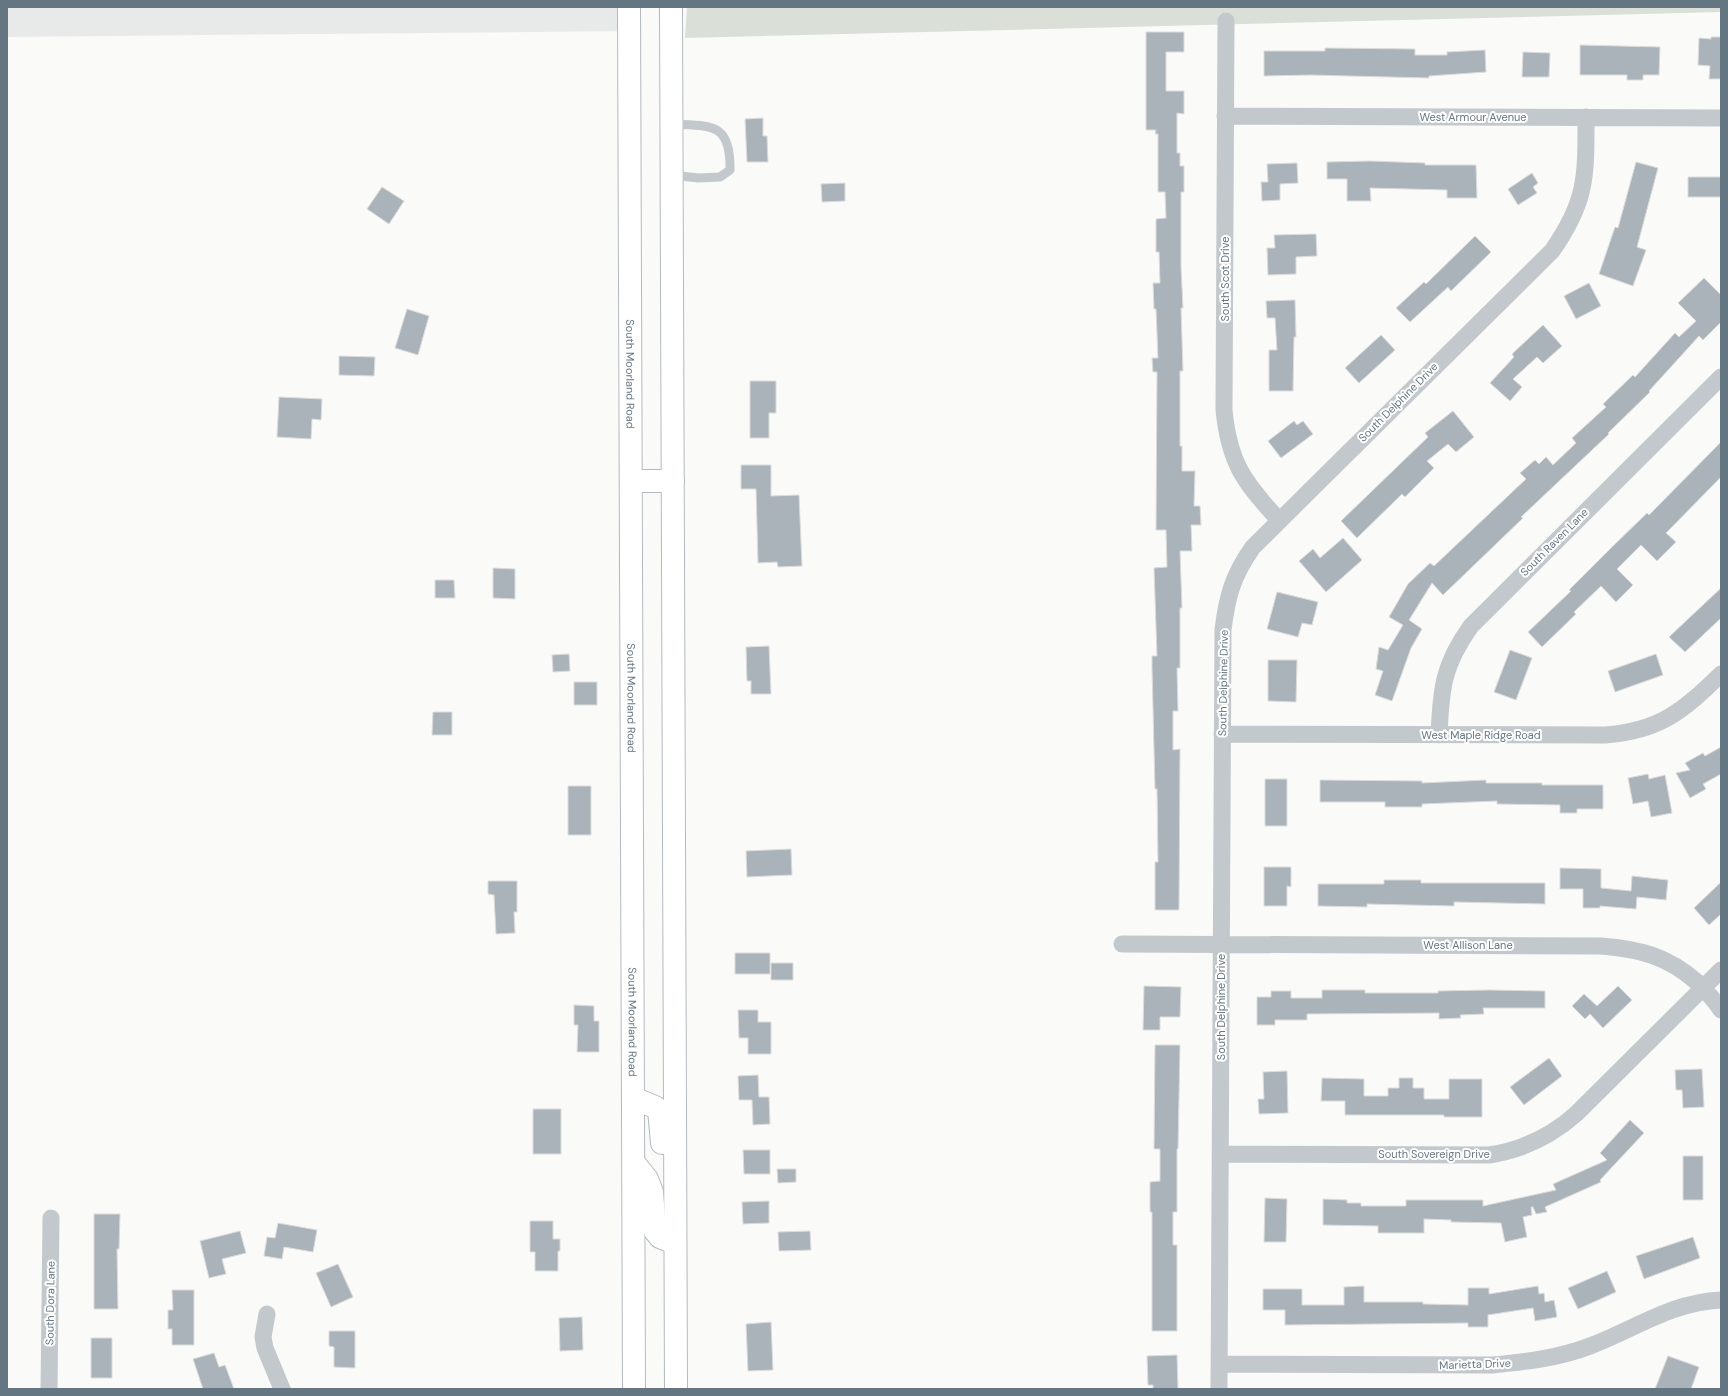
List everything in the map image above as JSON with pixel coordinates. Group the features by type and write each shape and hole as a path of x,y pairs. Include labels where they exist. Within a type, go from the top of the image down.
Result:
{"main road":[{"name":"South Moorland Road","path":"629,7 634,1389"},
{"path":"671,7 676,1389"},
{"path":"631,481 673,481"},
{"path":"633,1098 659,1110 661,1138 675,1182"},
{"path":"634,1163 647,1179 652,1192 655,1231 660,1237 675,1243"}],"street":[{"name":"South Scot Drive","path":"1226,21 1224,410 1226,434 1233,456 1246,481 1255,495 1279,520"},
{"name":"West Armour Avenue","path":"1225,116 1721,118"},
{"name":"South Delphine Drive","path":"1218,1389 1223,630 1226,606 1241,565 1253,547 1552,251 1566,230 1577,208 1583,188 1586,164 1586,118"},
{"name":"South Raven Lane","path":"1439,735 1442,685 1448,666 1459,643 1472,626 1721,377"},
{"name":"West Maple Ridge Road","path":"1222,734 1628,734 1655,725 1675,715 1697,698 1721,674"},
{"name":"West Allison Lane","path":"1122,944 1601,946 1627,948 1654,955 1682,969 1715,1000 1721,1010"},
{"name":"South Sovereign Drive","path":"1220,1154 1489,1155 1505,1152 1534,1143 1564,1125 1576,1114 1721,970"},
{"name":"South Dora Lane","path":"49,1389 51,1218"},
{"name":"Marietta Drive","path":"1219,1364 1492,1365 1520,1362 1553,1357 1588,1347 1668,1310 1696,1302 1721,1300"},
{"path":"267,1314 263,1337 265,1348 282,1389"}],"lane":[{"path":"672,124 716,128 723,135 730,158 730,170 720,177 698,178 672,175"}],"shaded area":[{"path":"7,7 629,7 629,31 7,37"},
{"path":"687,7 1721,7 1721,12 685,38"}],"building":[{"path":"1146,32 1184,32 1184,52 1166,52 1166,91 1184,91 1184,114 1177,113 1177,153 1180,153 1180,166 1184,166 1184,192 1181,192 1181,267 1183,308 1181,308 1183,371 1180,371 1180,446 1182,446 1182,471 1195,471 1194,506 1200,506 1201,525 1191,525 1192,551 1180,551 1182,608 1180,608 1180,668 1177,668 1178,711 1173,711 1173,750 1180,749 1179,910 1155,910 1155,862 1158,862 1157,789 1155,789 1152,668 1152,656 1157,656 1154,568 1167,567 1166,530 1156,530 1157,372 1153,372 1152,358 1158,358 1156,309 1154,309 1153,283 1160,283 1159,252 1156,252 1156,219 1166,218 1165,192 1158,192 1158,134 1155,134 1156,130 1146,130"},
{"path":"1711,37 1721,37 1721,79 1709,79 1710,66 1698,65 1699,38 1711,39"},
{"path":"1580,45 1660,47 1659,75 1643,75 1643,80 1627,80 1627,75 1580,75"},
{"path":"1325,48 1415,49 1415,55 1447,55 1447,52 1485,50 1486,72 1429,76 1429,78 1310,75 1264,76 1264,51 1325,51"},
{"path":"1523,52 1550,53 1549,77 1522,77"},
{"path":"763,118 763,136 767,136 768,162 747,162 745,119"},
{"path":"1370,161 1425,163 1425,165 1476,165 1477,198 1447,198 1447,190 1370,188 1371,201 1347,201 1347,179 1327,179 1327,162"},
{"path":"1636,162 1658,168 1637,247 1646,250 1633,286 1599,274 1615,227 1618,228"},
{"path":"1297,163 1298,183 1280,184 1280,200 1262,201 1261,182 1268,182 1267,164"},
{"path":"1532,173 1538,183 1533,187 1537,193 1518,205 1508,189"},
{"path":"1688,177 1721,177 1721,197 1688,197"},
{"path":"845,183 845,201 822,202 821,184"},
{"path":"382,187 404,201 389,224 367,209"},
{"path":"1316,234 1317,256 1296,257 1296,274 1268,275 1267,248 1275,248 1274,235"},
{"path":"1475,236 1491,252 1451,291 1448,287 1410,322 1396,308 1424,282 1426,284"},
{"path":"1704,278 1721,295 1721,322 1703,340 1699,336 1649,391 1650,392 1608,433 1609,434 1521,517 1523,518 1443,595 1432,583 1409,620 1422,629 1411,648 1392,701 1375,695 1383,671 1376,669 1379,647 1388,650 1403,625 1389,617 1408,584 1430,563 1434,566 1526,479 1520,473 1535,460 1539,464 1546,457 1553,465 1576,443 1572,438 1606,407 1603,404 1633,375 1635,377 1675,333 1679,337 1696,321 1678,303"},
{"path":"1589,283 1601,306 1576,319 1564,296"},
{"path":"1295,300 1296,337 1294,337 1293,391 1269,391 1269,350 1277,350 1275,318 1267,318 1266,301"},
{"path":"407,309 429,316 418,355 395,348"},
{"path":"1543,325 1562,346 1543,363 1537,357 1513,379 1522,387 1510,401 1490,383 1514,357 1512,354"},
{"path":"1381,335 1395,350 1359,383 1345,368"},
{"path":"339,356 375,357 374,376 339,375"},
{"path":"750,381 776,381 776,413 769,413 769,438 750,438"},
{"path":"279,397 322,399 321,420 312,419 311,439 277,437"},
{"path":"1453,411 1474,437 1456,452 1448,444 1427,461 1434,468 1405,497 1402,494 1357,538 1341,521 1428,437 1425,433"},
{"path":"1294,421 1297,425 1303,421 1313,434 1281,458 1268,441"},
{"path":"1721,442 1721,477 1666,533 1676,542 1657,561 1641,545 1617,569 1633,585 1616,602 1601,586 1574,612 1576,614 1542,647 1528,632 1571,591 1569,590 1611,548 1647,513 1649,515"},
{"path":"741,465 771,465 771,496 799,495 802,566 778,567 777,562 758,563 756,489 741,489"},
{"path":"1343,538 1362,560 1326,592 1299,561 1313,549 1320,558"},
{"path":"493,568 515,569 515,599 493,598"},
{"path":"435,580 454,580 455,598 435,598"},
{"path":"1721,588 1721,618 1685,652 1669,637"},
{"path":"1277,592 1318,602 1312,625 1302,623 1298,637 1267,629"},
{"path":"769,646 771,694 751,694 751,681 747,681 746,647"},
{"path":"1510,650 1532,658 1516,700 1494,692"},
{"path":"569,654 570,671 553,672 552,655"},
{"path":"1656,654 1663,675 1615,692 1608,671"},
{"path":"1268,660 1297,660 1296,702 1268,701"},
{"path":"574,682 597,682 597,705 574,705"},
{"path":"433,712 452,712 452,735 432,735"},
{"path":"1721,747 1721,774 1703,784 1706,789 1690,798 1676,773 1690,770 1685,763 1703,753 1705,756"},
{"path":"1648,774 1649,779 1665,775 1672,813 1651,817 1648,801 1633,804 1628,778"},
{"path":"1265,779 1287,779 1287,826 1265,826"},
{"path":"1320,780 1422,781 1422,783 1486,780 1486,783 1603,785 1603,809 1577,809 1577,813 1560,813 1560,805 1497,804 1497,801 1422,804 1422,807 1385,807 1385,802 1320,802"},
{"path":"568,786 591,786 591,835 568,835"},
{"path":"791,849 792,875 747,877 746,851"},
{"path":"1264,867 1291,867 1291,887 1287,886 1287,906 1264,906"},
{"path":"1560,868 1601,869 1601,888 1631,891 1632,876 1668,880 1666,900 1637,897 1636,909 1600,906 1600,908 1583,908 1583,889 1560,889"},
{"path":"1384,880 1421,880 1421,883 1545,883 1545,904 1454,902 1454,906 1367,904 1367,907 1318,906 1318,884 1384,884"},
{"path":"488,881 517,881 517,912 514,912 515,933 496,934 494,895 488,894"},
{"path":"1721,882 1721,914 1709,925 1694,908"},
{"path":"735,953 770,953 770,974 735,974"},
{"path":"771,963 793,963 793,980 771,980"},
{"path":"1144,986 1181,987 1180,1017 1160,1017 1160,1030 1143,1030"},
{"path":"1618,986 1632,1000 1603,1028 1590,1014 1585,1019 1572,1006 1584,994 1597,1006"},
{"path":"1322,990 1365,990 1365,993 1438,993 1438,991 1489,990 1545,991 1545,1008 1483,1008 1484,1014 1460,1015 1461,1018 1439,1019 1439,1013 1307,1014 1307,1020 1275,1020 1275,1025 1257,1025 1257,997 1271,997 1271,991 1291,991 1291,998 1322,998"},
{"path":"574,1005 594,1006 594,1021 599,1021 599,1052 577,1052 578,1025 574,1025"},
{"path":"738,1010 758,1010 758,1022 771,1022 771,1054 748,1054 748,1038 739,1038"},
{"path":"1155,1045 1180,1045 1177,1212 1173,1212 1173,1245 1177,1245 1177,1331 1152,1331 1152,1212 1150,1212 1150,1182 1160,1181 1160,1149 1154,1149"},
{"path":"1549,1058 1562,1076 1524,1105 1510,1087"},
{"path":"1702,1069 1704,1107 1683,1108 1682,1090 1676,1090 1675,1070"},
{"path":"1287,1071 1288,1113 1259,1114 1258,1099 1264,1099 1263,1072"},
{"path":"758,1075 759,1097 769,1097 770,1124 753,1125 752,1100 739,1100 738,1076"},
{"path":"1322,1078 1364,1079 1364,1096 1388,1096 1388,1088 1399,1088 1399,1078 1413,1078 1413,1088 1424,1088 1424,1099 1449,1099 1449,1079 1482,1079 1482,1117 1444,1117 1444,1115 1345,1115 1345,1101 1321,1101"},
{"path":"533,1109 561,1109 561,1154 533,1154"},
{"path":"1630,1120 1644,1133 1600,1180 1601,1182 1545,1207 1547,1212 1536,1214 1533,1207 1531,1207 1532,1215 1523,1217 1527,1237 1505,1242 1501,1223 1451,1222 1451,1220 1424,1219 1424,1233 1378,1233 1378,1226 1323,1225 1323,1199 1347,1200 1347,1203 1361,1203 1361,1206 1406,1206 1406,1200 1483,1200 1483,1206 1556,1190 1553,1184 1607,1160 1600,1153"},
{"path":"743,1150 770,1150 770,1174 744,1174"},
{"path":"1683,1156 1703,1156 1703,1200 1683,1200"},
{"path":"777,1169 796,1169 796,1182 778,1183"},
{"path":"1265,1198 1287,1199 1286,1242 1264,1242"},
{"path":"769,1201 769,1223 743,1224 742,1202"},
{"path":"94,1214 120,1214 119,1249 117,1249 118,1309 94,1309"},
{"path":"530,1221 553,1221 553,1239 560,1239 560,1251 558,1251 558,1271 535,1271 535,1252 530,1252"},
{"path":"278,1223 317,1230 313,1252 284,1247 282,1259 264,1256 267,1237 275,1238"},
{"path":"240,1231 246,1253 222,1259 226,1274 209,1278 200,1241"},
{"path":"810,1231 811,1250 779,1251 778,1232"},
{"path":"1693,1237 1700,1258 1644,1279 1636,1256"},
{"path":"338,1264 353,1297 331,1307 316,1273"},
{"path":"1607,1271 1616,1292 1578,1309 1568,1288"},
{"path":"1364,1286 1364,1302 1423,1302 1423,1304 1468,1305 1468,1288 1489,1288 1489,1294 1538,1286 1539,1294 1544,1293 1545,1302 1554,1300 1557,1317 1535,1321 1533,1308 1488,1315 1488,1327 1468,1327 1468,1323 1285,1325 1285,1310 1263,1310 1263,1289 1302,1289 1302,1305 1344,1305 1344,1287"},
{"path":"172,1290 194,1290 194,1345 172,1345 172,1329 168,1329 168,1310 173,1310"},
{"path":"582,1317 583,1350 560,1351 559,1318"},
{"path":"771,1322 773,1370 748,1371 746,1324"},
{"path":"329,1331 355,1331 355,1368 334,1367 334,1347 329,1346"},
{"path":"91,1338 112,1338 112,1378 91,1378"},
{"path":"214,1353 219,1367 225,1365 234,1389 203,1389 193,1359"},
{"path":"1177,1355 1178,1389 1153,1389 1153,1385 1148,1385 1147,1356"},
{"path":"1668,1356 1699,1367 1691,1389 1655,1389"}]}
